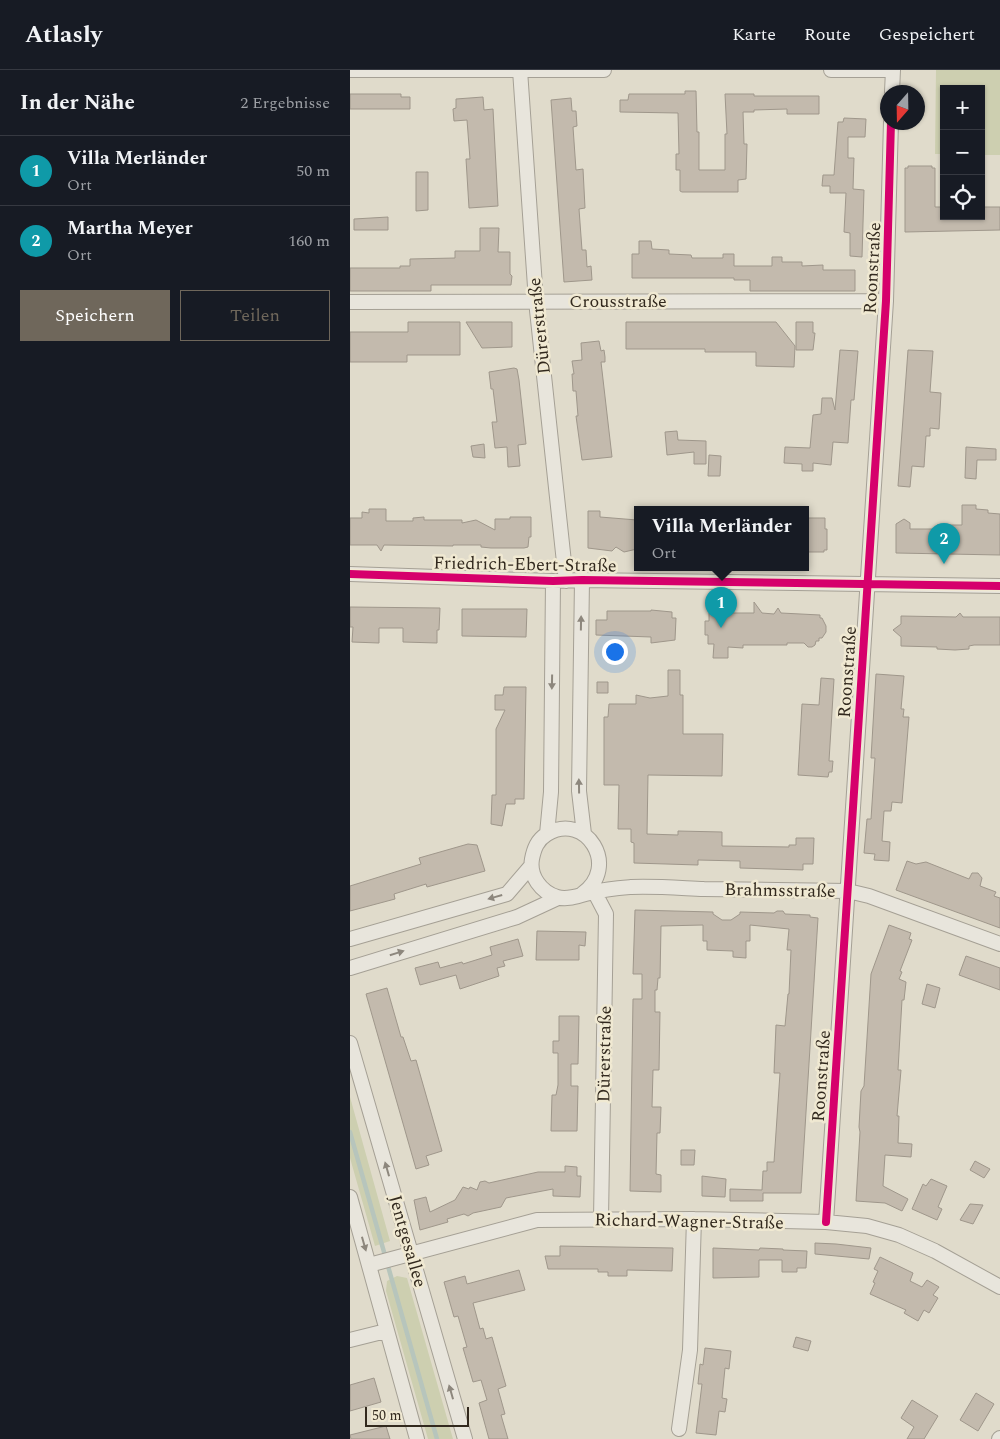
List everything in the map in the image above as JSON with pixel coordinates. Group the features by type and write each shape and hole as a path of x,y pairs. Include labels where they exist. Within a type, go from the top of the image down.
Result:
{"street":[{"path":"350,70 604,70"},
{"name":"Dürerstraße","path":"520,70 536,301 560,581 551,792 547,834"},
{"path":"831,70 893,70 892,85"},
{"name":"Roonstraße","path":"826,1222 886,301 891,130"},
{"name":"Crousstraße","path":"350,302 886,301"},
{"name":"Friedrich-Ebert-Straße","path":"350,574 560,581 867,586 1000,586"},
{"path":"582,580 579,791 584,834"},
{"path":"562,829 584,834 592,841 598,851 600,866 596,880 588,890 588,893 572,898 558,898 545,892 534,879 531,866 534,849 538,842 547,834 562,829"},
{"path":"350,939 507,894 531,866"},
{"name":"Brahmsstraße","path":"588,893 633,887 848,891 869,896 1000,944"},
{"name":"Dürerstraße","path":"588,893 606,914 601,1219"},
{"path":"350,968 517,917 558,898"},
{"name":"Jentgesallee","path":"350,1042 465,1439"},
{"path":"350,1198 417,1439"},
{"name":"Richard-Wagner-Straße","path":"369,1265 536,1220 826,1222 867,1226 898,1235 935,1251 1000,1288"},
{"path":"679,1429 690,1350 694,1220"},
{"path":"350,1340 386,1330"}],"green space":[{"path":"936,70 1000,70 1000,155 985,155 985,85 940,85 940,154 935,154"},
{"path":"350,1097 390,1241 375,1246 350,1158"},
{"path":"397,1276 407,1278 453,1439 428,1439 386,1291 387,1281"}],"building":[{"path":"685,91 696,91 699,170 725,170 725,134 727,134 725,94 819,96 819,114 787,114 787,109 743,112 744,144 747,144 746,179 738,180 738,192 682,192 680,191 680,170 676,170 676,154 679,154 678,113 620,112 620,100 628,100 629,94 685,94"},
{"path":"350,94 401,94 401,97 410,97 410,109 350,109"},
{"path":"483,97 484,110 493,109 498,206 469,208 466,159 470,159 467,120 454,121 453,109 456,108 456,99"},
{"path":"571,98 572,111 576,111 577,126 573,127 576,170 583,169 585,208 579,209 582,250 586,250 587,267 591,266 592,280 564,282 551,100"},
{"path":"844,118 866,119 865,137 848,137 848,158 854,158 853,189 864,190 862,257 850,256 850,233 844,232 846,193 830,193 830,186 822,186 823,175 834,175 838,122 843,122"},
{"path":"908,166 932,166 932,168 935,168 935,207 940,207 940,220 985,220 985,207 1000,207 1000,230 905,232 905,168 908,168"},
{"path":"416,172 428,172 428,210 416,211"},
{"path":"388,217 388,230 354,230 354,219"},
{"path":"480,228 499,228 498,252 510,252 511,285 431,285 431,291 350,291 350,268 400,268 400,266 410,266 410,259 455,258 455,251 480,251"},
{"path":"639,241 651,241 652,249 669,250 669,254 691,255 692,258 723,258 723,254 734,254 734,266 772,266 772,257 782,257 782,262 802,262 802,266 823,265 823,270 855,270 855,291 750,291 750,280 734,280 734,278 632,278 632,254 639,254"},
{"path":"408,322 460,322 460,355 407,355 407,362 350,362 350,332 408,332"},
{"path":"466,322 512,322 512,347 482,348"},
{"path":"626,322 776,322 795,346 794,367 756,366 756,352 705,352 705,349 626,349"},
{"path":"796,322 813,322 813,333 815,333 813,350 796,350"},
{"path":"599,341 601,351 604,350 605,357 605,362 601,362 612,457 582,460 576,416 578,416 576,391 573,391 572,374 574,374 572,361 582,360 581,343"},
{"path":"840,350 858,351 854,400 851,400 848,443 833,442 831,465 813,463 813,471 802,471 802,464 784,463 785,447 810,448 813,415 821,414 822,398 832,398 835,410"},
{"path":"908,350 933,351 930,392 941,393 939,429 930,428 930,436 926,436 924,467 912,466 910,487 898,486"},
{"path":"517,369 519,380 526,444 518,445 520,466 508,467 507,447 495,448 492,422 497,422 489,372"},
{"path":"677,431 678,440 706,441 706,464 694,464 694,452 667,455 665,432"},
{"path":"484,444 485,458 473,457 471,446"},
{"path":"966,447 996,449 996,460 977,460 976,479 965,478"},
{"path":"709,455 721,456 720,476 708,476"},
{"path":"962,505 976,505 976,509 1000,514 1000,555 896,553 896,524 904,519 910,523 910,529 937,529 937,525 962,525"},
{"path":"369,509 386,509 386,521 413,521 413,518 424,517 424,520 462,520 462,523 476,520 495,530 495,519 531,517 531,537 529,537 528,547 524,548 491,548 481,547 481,545 384,545 381,551 377,545 350,545 350,518 362,518 362,512 369,513"},
{"path":"588,511 600,511 600,517 634,520 634,550 624,552 616,547 612,551 588,548"},
{"path":"809,518 825,518 827,550 824,550 824,552 809,552"},
{"path":"754,602 762,613 774,614 778,608 781,613 820,615 826,626 826,632 812,647 808,647 804,643 743,645 743,648 728,647 728,658 713,658 714,644 708,644 708,635 705,635 705,621 709,621 709,613 754,613"},
{"path":"350,607 440,608 437,643 403,642 403,628 379,628 379,643 352,642 353,627 350,627"},
{"path":"462,609 527,609 526,637 462,636"},
{"path":"651,610 672,612 672,618 676,618 675,640 651,643 651,637 596,635 596,620 607,620 607,611"},
{"path":"960,613 963,617 1000,617 1000,645 974,645 969,646 969,649 955,650 937,649 937,647 901,646 901,637 893,630 901,624 901,616 956,617"},
{"path":"668,670 680,670 680,695 683,695 683,734 723,734 722,776 648,775 647,834 678,835 678,831 722,832 722,846 789,847 789,845 796,845 796,838 814,838 813,864 803,864 803,870 740,868 740,861 698,860 698,865 634,863 634,843 631,842 631,829 618,829 619,785 604,785 604,717 608,717 609,704 636,704 636,695 650,698 668,696"},
{"path":"876,674 904,676 901,709 904,709 903,717 909,717 902,803 892,802 891,811 884,811 882,841 890,842 889,861 874,860 875,854 864,853 867,819 871,819 875,758 871,758"},
{"path":"821,678 834,679 829,761 833,761 832,772 829,772 828,777 798,775 802,704 819,705"},
{"path":"597,682 608,682 608,693 597,693"},
{"path":"504,687 526,687 524,799 515,799 515,804 506,804 502,826 491,824 492,795 496,795 496,729 505,710 495,710 495,695 503,695"},
{"path":"468,844 477,845 485,871 427,887 426,884 394,894 395,899 350,911 350,886 421,864 419,858"},
{"path":"907,861 916,864 926,862 969,879 972,873 978,873 982,878 980,886 996,892 994,896 1000,898 1000,928 896,890"},
{"path":"635,910 713,912 722,920 731,920 740,912 774,913 777,911 783,911 785,914 810,915 810,917 818,918 801,1193 763,1193 763,1201 730,1201 730,1189 762,1190 763,1171 767,1171 767,1162 774,1162 780,1073 774,1073 776,1025 785,1026 789,994 791,950 787,950 789,929 750,925 750,941 746,941 746,958 733,957 733,951 707,950 707,941 703,941 703,925 661,926 660,978 658,978 657,990 655,990 655,1012 660,1012 659,1070 653,1070 652,1107 661,1107 660,1133 657,1133 656,1174 661,1175 661,1192 630,1191 633,999 642,999 642,974 633,974"},
{"path":"889,925 911,933 909,939 912,940 900,971 902,972 899,979 906,982 904,1000 902,1000 898,1070 901,1070 897,1116 899,1116 898,1143 912,1144 911,1157 885,1155 883,1186 908,1199 902,1211 885,1203 856,1201 861,1091 864,1086 871,974"},
{"path":"537,931 586,932 585,946 579,945 579,960 536,960"},
{"path":"518,939 523,956 503,961 505,966 497,968 499,976 460,989 456,975 420,985 415,968 438,962 440,968 462,962 463,964 492,955 490,947"},
{"path":"966,956 1000,968 1000,990 959,975"},
{"path":"927,984 940,988 935,1008 922,1004"},
{"path":"387,988 401,1037 403,1037 411,1061 416,1060 442,1151 426,1156 429,1165 416,1169 366,994"},
{"path":"559,1016 579,1016 578,1064 571,1064 571,1086 578,1086 577,1131 551,1131 552,1095 556,1095 558,1085 558,1053 553,1053 553,1041 559,1041"},
{"path":"681,1150 695,1150 694,1165 681,1165"},
{"path":"975,1161 990,1169 984,1178 970,1170"},
{"path":"565,1166 577,1167 577,1176 581,1176 580,1197 553,1196 553,1189 506,1198 501,1207 473,1213 468,1216 464,1214 447,1219 448,1222 420,1230 414,1200 426,1197 430,1212 455,1200 463,1187 477,1190 480,1182 485,1181 489,1183 538,1172 565,1172"},
{"path":"702,1176 726,1179 725,1197 702,1196"},
{"path":"931,1179 947,1186 938,1207 942,1209 937,1220 912,1209 923,1184 926,1186"},
{"path":"970,1204 983,1205 973,1224 960,1220"},
{"path":"815,1243 871,1248 869,1259 815,1254"},
{"path":"560,1246 673,1248 672,1271 627,1270 627,1276 608,1276 608,1272 598,1272 598,1269 548,1269 545,1256 560,1256"},
{"path":"713,1248 807,1251 806,1268 797,1268 797,1272 782,1272 782,1260 759,1260 759,1277 713,1278"},
{"path":"880,1257 913,1273 910,1281 922,1287 927,1280 939,1287 933,1295 938,1298 929,1313 924,1310 918,1321 904,1313 906,1310 870,1294 878,1271 874,1269"},
{"path":"519,1270 525,1290 473,1303 480,1329 483,1328 486,1339 492,1337 506,1386 498,1389 505,1414 501,1415 508,1439 489,1439 479,1403 487,1400 481,1380 473,1382 463,1348 467,1347 458,1316 454,1317 444,1282 465,1276 467,1284"},
{"path":"796,1337 811,1341 808,1351 793,1347"},
{"path":"705,1348 731,1351 729,1369 725,1368 722,1398 727,1399 725,1412 719,1411 716,1435 696,1433 702,1384 698,1384 700,1364 703,1365"},
{"path":"374,1378 381,1402 350,1411 350,1385"},
{"path":"976,1393 994,1404 978,1431 960,1420"},
{"path":"912,1400 938,1416 924,1439 907,1439 914,1427 901,1418"},
{"path":"386,1426 390,1439 351,1439 350,1435"}],"waterway":[{"path":"350,1132 437,1439"}],"cycle path":[{"path":"826,1222 886,301 891,130"},
{"path":"350,574 553,581 1000,586"}],"place":[{"name":"Martha Meyer","path":"944,564"},
{"name":"Villa Merländer","path":"721,628"}]}
